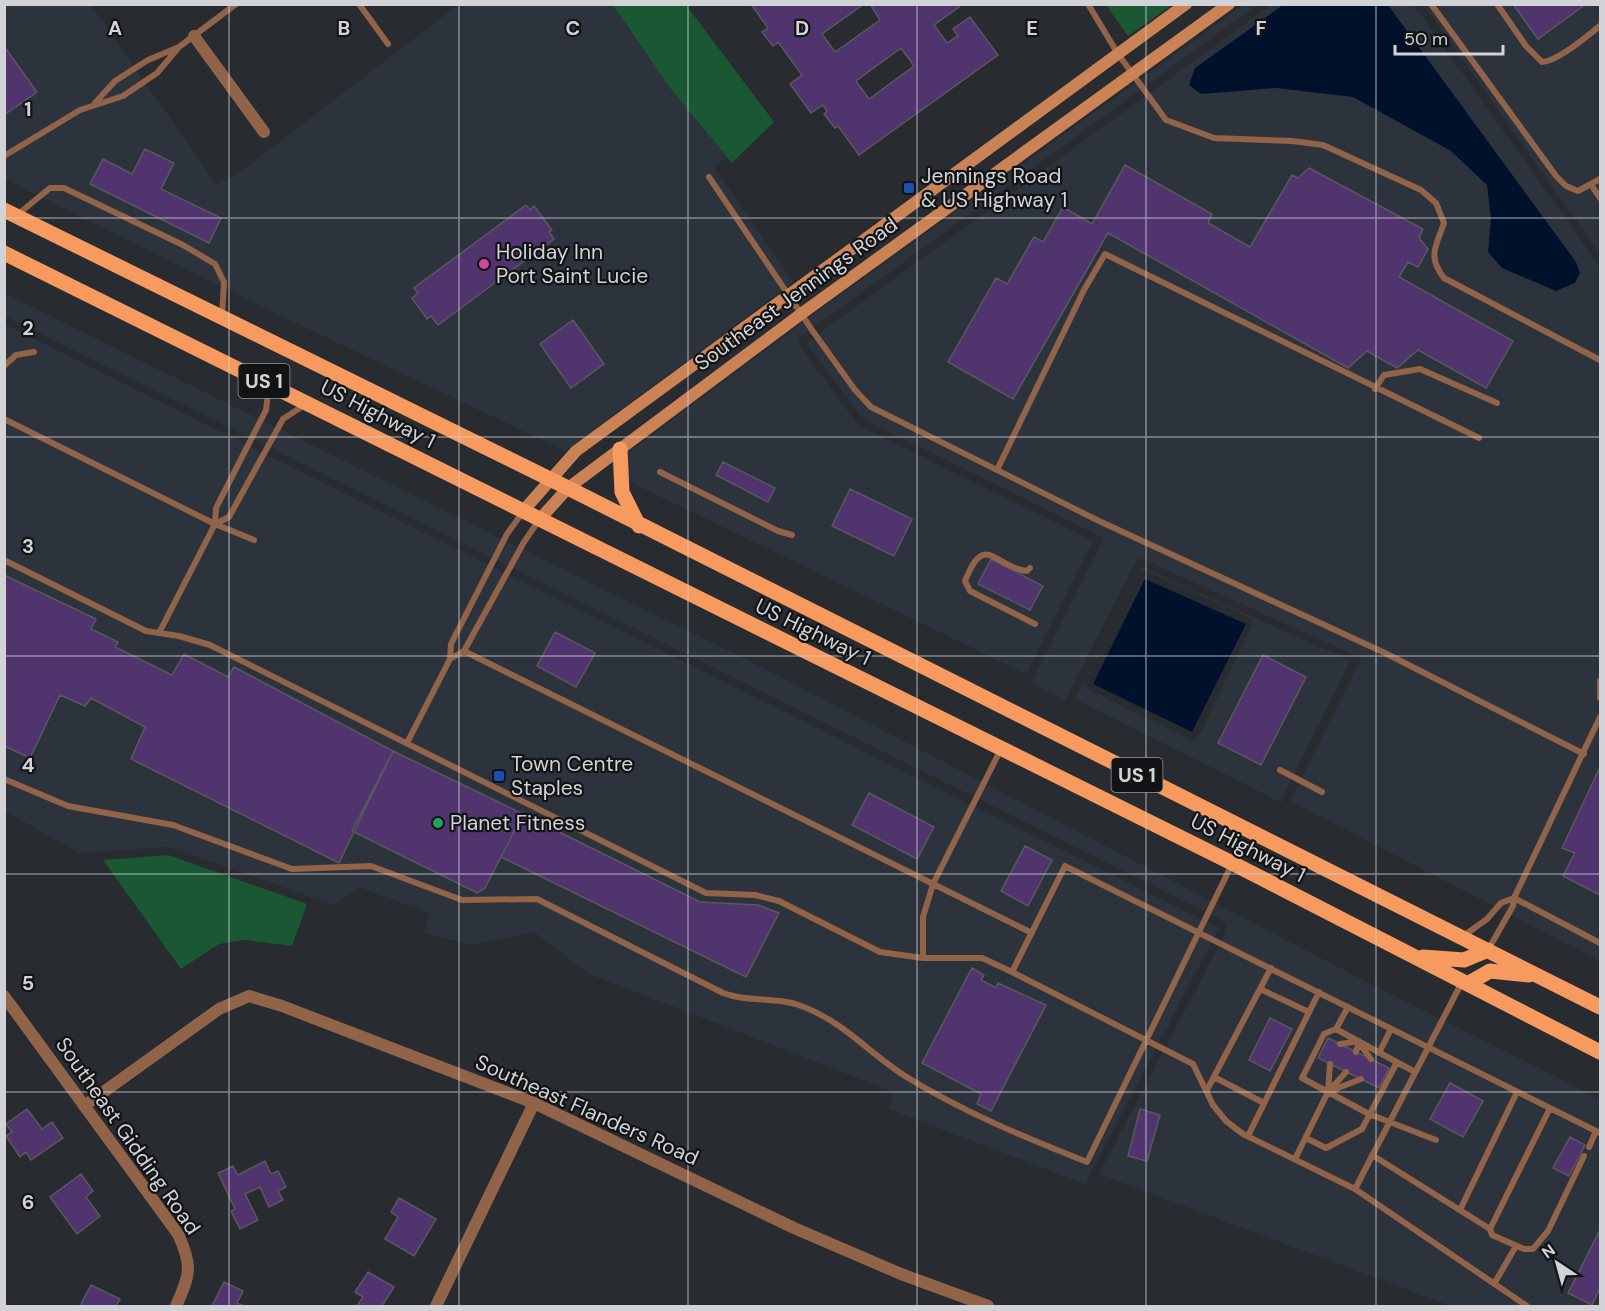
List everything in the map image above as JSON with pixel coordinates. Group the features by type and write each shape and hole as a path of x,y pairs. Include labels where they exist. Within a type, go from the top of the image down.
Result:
{"main road":[{"name":"US Highway 1","path":"8,214 568,488 639,526 1600,1007"},
{"name":"US Highway 1","path":"4,253 1232,863 1600,1052"},
{"path":"620,449 622,492 639,526"},
{"path":"1417,957 1464,960 1488,950"},
{"path":"1466,982 1490,971 1538,976"}],"street":[{"name":"Southeast Jennings Road","path":"524,510 576,451 1186,4"},
{"name":"Southeast Jennings Road","path":"539,520 568,488 620,449 801,314 1229,4"},
{"path":"194,36 264,132"},
{"name":"Southeast Gidding Road","path":"4,996 178,1234 188,1256 187,1282 176,1306"},
{"name":"Southeast Flanders Road","path":"84,1106 219,1009 249,996 282,1006 534,1103 795,1228 901,1274 988,1306"},
{"path":"436,1306 534,1103"}],"lane":[{"path":"94,104 116,81 148,60 179,47 236,4"},
{"path":"359,4 388,44"},
{"path":"1088,4 1118,54 1166,120 1214,138 1323,145 1421,190 1436,203 1444,223 1435,250 1434,266 1444,278 1600,360"},
{"path":"1431,4 1556,176 1566,186 1578,191 1592,186 1600,179"},
{"path":"1497,4 1526,46 1542,62 1560,54 1600,26"},
{"path":"4,156 94,104 123,96 157,73 179,47"},
{"path":"708,177 788,296 855,390 871,407 1099,522 1384,653 1584,754"},
{"path":"1592,186 1600,198"},
{"path":"8,214 50,188 64,188 183,245 214,264 224,282 222,318"},
{"path":"997,470 1084,290 1105,254 1375,389 1479,438"},
{"path":"4,366 16,355 34,352"},
{"path":"1375,389 1384,375 1420,369 1497,403"},
{"path":"159,633 215,524 216,508 267,410 269,383"},
{"path":"215,524 230,517 283,419 308,402"},
{"path":"4,419 215,524 254,540"},
{"path":"660,472 767,526 792,535"},
{"path":"407,743 450,659 451,644 507,534 524,510"},
{"path":"450,659 464,651 524,542 539,520"},
{"path":"1030,568 1027,572 1020,571 991,555 980,556 973,561 965,581 970,591 1035,624"},
{"path":"4,560 146,631 210,645 706,893 754,895 778,901 880,952 924,958 982,958 1012,972 1146,1038 1193,1064 1213,1105 1226,1121 1248,1136 1355,1189 1527,1306"},
{"path":"464,651 1032,933"},
{"path":"1600,681 1600,698"},
{"path":"1488,950 1513,906 1514,898 1600,717"},
{"path":"924,958 923,917 933,884 1001,749"},
{"path":"1280,770 1322,792"},
{"path":"4,779 68,806 173,825 292,869 372,866 462,900 537,899 723,993 738,998 771,999 803,1006 852,1033 903,1075 935,1093 1087,1162 1232,863"},
{"path":"1012,972 1065,866 1598,1132 1589,1147"},
{"path":"1462,937 1487,919 1501,903 1514,898 1600,943"},
{"path":"1207,1090 1271,968"},
{"path":"1355,1189 1415,1072 1466,982"},
{"path":"1260,989 1309,1012"},
{"path":"1248,1136 1319,992"},
{"path":"1348,1007 1336,1029 1324,1034 1302,1078 1370,1114 1436,1140"},
{"path":"1336,1029 1415,1072"},
{"path":"1379,1053 1391,1029"},
{"path":"1340,1044 1359,1041"},
{"path":"1356,1052 1359,1041"},
{"path":"1359,1041 1371,1059"},
{"path":"1306,1138 1326,1148 1362,1129 1397,1062"},
{"path":"1328,1092 1330,1064"},
{"path":"1295,1159 1328,1092 1346,1072"},
{"path":"1214,1077 1264,1103"},
{"path":"1328,1092 1361,1079"},
{"path":"1460,1210 1517,1092"},
{"path":"1490,1229 1550,1108"},
{"path":"1372,1155 1490,1229 1492,1235 1516,1246 1533,1249 1548,1231 1584,1156"},
{"path":"1494,1284 1516,1246"}],"shaded area":[{"path":"4,5 91,5 216,184 232,178 458,5 613,5 670,88 727,157 714,167 793,282 565,451 283,317 5,179"},
{"path":"1243,5 1257,5 799,338 799,345 858,425 1093,541 1026,674 628,481 628,453 814,314"},
{"path":"1271,5 1414,5 1600,267 1600,961 1290,801 1361,658 1138,557 1065,700 1031,683 1104,538 863,419 806,343"},
{"path":"1424,5 1600,5 1600,254"},
{"path":"4,293 765,669 1369,983 1600,1099 1600,1306 1451,1306 1099,1174 1226,932 1226,924 1222,920 5,316"},
{"path":"4,324 1219,928 1085,1184 888,1109 894,1092 589,974 534,932 473,945 424,933 429,913 359,887 334,905 169,847 79,853 5,811"},
{"path":"1142,567 1350,661 1282,803 1075,699 1125,601 1086,680 1086,688 1191,740 1199,736 1253,623 1248,617 1147,571 1139,572"}],"green space":[{"path":"613,5 686,5 774,122 732,163 670,88"},
{"path":"1106,5 1172,5 1128,36"},
{"path":"168,855 307,904 292,946 244,940 219,944 181,969 103,860"}],"water":[{"path":"1283,5 1388,5 1576,262 1580,273 1575,283 1556,291 1502,268 1488,252 1491,219 1487,185 1451,151 1353,97 1276,88 1201,94 1189,85 1195,68"},
{"path":"1145,579 1246,624 1192,732 1093,684"}],"building":[{"path":"751,4 864,4 822,34 835,52 880,20 870,4 957,4 959,7 934,25 947,43 958,36 953,29 970,17 998,55 859,155 838,126 835,128 824,114 827,111 823,105 811,113 790,84 802,75 778,42 773,46 762,32 768,28","holes":["901,48 914,66 869,99 856,81"]},
{"path":"1513,4 1586,4 1538,39"},
{"path":"6,49 37,92 4,115 4,51"},
{"path":"145,149 174,163 161,189 221,218 209,243 90,184 103,159 132,174"},
{"path":"1125,165 1212,214 1208,223 1250,247 1292,175 1298,178 1309,168 1423,229 1419,238 1428,249 1418,267 1408,262 1399,277 1513,341 1486,388 1418,350 1397,368 1367,351 1348,368 1108,233 1013,399 948,362 996,278 1007,284 1034,237 1043,242 1063,207 1092,224"},
{"name":"Holiday Inn Port Saint Lucie","path":"526,205 530,210 534,206 552,230 549,232 554,239 438,325 431,316 427,319 412,298 418,293 414,288"},
{"path":"573,320 604,364 571,388 540,344"},
{"path":"723,462 775,488 768,502 716,475"},
{"path":"850,489 912,519 894,556 832,526"},
{"path":"991,559 1043,586 1030,610 978,584"},
{"path":"4,575 96,619 91,629 118,642 115,647 172,675 184,654 228,677 234,667 393,751 339,863 131,759 145,727 91,698 85,706 60,695 30,758 4,746"},
{"path":"555,632 595,653 576,687 537,666"},
{"path":"1263,655 1306,677 1261,765 1218,743"},
{"name":"Planet Fitness","path":"393,751 523,814 485,888 477,893 352,831"},
{"path":"1600,767 1600,895 1563,876 1575,853 1562,848"},
{"path":"869,793 934,827 917,859 852,825"},
{"path":"523,814 700,902 758,905 779,913 746,977 501,857"},
{"path":"1025,846 1052,860 1028,906 1001,891"},
{"path":"972,968 984,975 981,980 996,988 998,983 1046,1005 991,1111 977,1104 981,1094 922,1063"},
{"path":"1270,1018 1292,1029 1270,1071 1249,1060"},
{"path":"1328,1038 1389,1068 1379,1088 1318,1058"},
{"path":"1450,1083 1483,1101 1463,1137 1430,1119"},
{"path":"27,1109 42,1129 52,1122 63,1138 31,1160 26,1152 20,1157 6,1136 12,1132 6,1124"},
{"path":"1140,1109 1160,1115 1147,1161 1128,1156"},
{"path":"1570,1137 1585,1145 1569,1176 1553,1168"},
{"path":"265,1161 271,1174 278,1171 286,1187 278,1191 283,1200 269,1207 260,1187 245,1194 258,1220 240,1229 231,1211 235,1209 218,1173 233,1166 238,1175"},
{"path":"81,1174 93,1191 86,1197 100,1216 77,1234 50,1197"},
{"path":"399,1198 436,1219 414,1256 385,1239 398,1217 391,1212"},
{"path":"1600,1230 1600,1288 1592,1305 1568,1293"},
{"path":"368,1272 394,1287 382,1306 357,1306 363,1297 355,1292"},
{"path":"224,1282 243,1291 237,1303 244,1306 212,1306"},
{"path":"91,1285 120,1299 116,1306 80,1306"}],"place":[{"name":"Jennings Road & US Highway 1","path":"909,188"},
{"name":"Holiday Inn Port Saint Lucie","path":"484,264"},
{"name":"Town Centre Staples","path":"499,776"},
{"name":"Planet Fitness","path":"438,823"}]}
